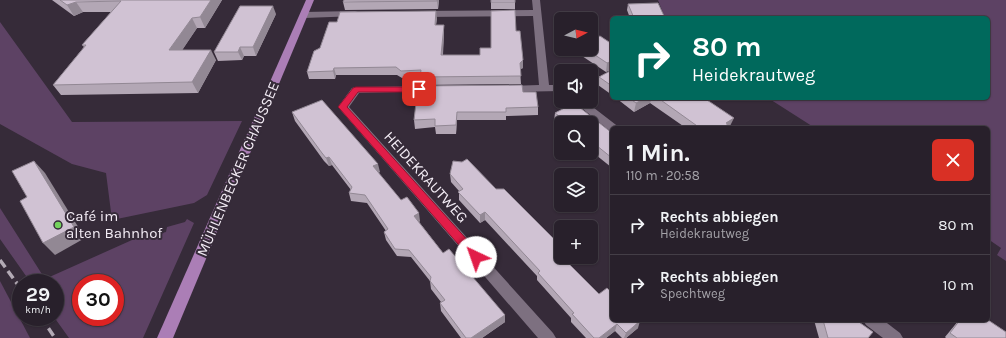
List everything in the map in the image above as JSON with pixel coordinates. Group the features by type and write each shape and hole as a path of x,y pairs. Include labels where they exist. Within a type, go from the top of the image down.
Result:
{"main road":[{"name":"MÜHLENBECKER CHAUSSEE","path":"164,338 310,0"}],"street":[{"path":"536,0 544,88"},
{"path":"411,14 537,13"},
{"path":"304,15 364,14"},
{"path":"497,89 554,88"},
{"name":"HEIDEKRAUTWEG","path":"442,89 356,90 342,107 548,338"},
{"path":"587,108 611,126"},
{"path":"874,322 895,338"}],"shaded area":[{"path":"658,0 1006,0 1006,261 997,255 1001,248 990,240 990,126 812,126 771,100 990,100 990,16 664,16"},
{"path":"0,22 72,122 242,121 207,195 194,203 112,220 106,173 72,164 0,124"},
{"path":"0,208 42,274 25,274 0,239"},
{"path":"187,219 194,223 143,338 69,338 60,326 64,326 64,274 56,274 132,240 166,232 167,227 185,222"},
{"path":"0,281 12,304 12,326 24,326 30,338 0,338"}],"building":[{"path":"60,0 211,0 200,17 192,18 169,50 211,50 192,82 53,85 86,45 82,45 121,1 76,2 67,5"},
{"path":"344,0 437,0 437,1 343,2"},
{"path":"491,0 515,0 515,2 491,2"},
{"path":"658,3 664,16 633,16 628,4"},
{"path":"240,6 273,6 253,47 240,47 238,52 214,52"},
{"path":"515,10 516,31 520,31 523,60 520,63 521,76 420,77 421,70 401,71 396,67 334,68 333,71 307,72 314,51 320,48 329,22 337,22 340,12 436,11 435,25 444,25 441,55 480,55 480,48 491,48 491,11"},
{"path":"600,36 610,43 610,62 607,63 596,56 598,56 598,37"},
{"path":"610,71 610,85 599,77"},
{"path":"522,85 523,92 536,92 538,107 506,108 506,112 457,112 456,125 435,126 435,119 414,120 418,86"},
{"path":"322,100 378,164 373,166 401,200 407,197 419,213 414,216 443,253 449,249 505,315 471,338 466,338 440,303 445,300 430,281 431,277 409,250 395,249 384,232 388,229 365,195 349,193 352,187 329,157 326,158 322,153 292,112"},
{"path":"632,100 642,100 636,103"},
{"path":"661,100 707,100 734,118 726,123 728,124 725,126 697,126"},
{"path":"564,108 580,108 590,116 559,116 555,113"},
{"path":"598,122 610,131 610,156 598,147"},
{"path":"467,159 496,189 504,189 554,239 554,264 569,264 599,294 607,288 610,291 610,322 639,322 626,333 617,324 599,338 594,338 538,273 540,271 485,212 480,215 458,192 463,189 450,174 453,161 462,162"},
{"name":"Café im alten Bahnhof","path":"34,161 74,227 43,243 20,201 27,197 12,171"},
{"path":"990,321 1006,332 1006,338 957,338 950,333 958,322"},
{"path":"824,322 859,322 873,332 868,338 828,338"}],"railway":[{"path":"0,260 12,277"},
{"path":"47,326 55,338"}],"place":[{"name":"Café im alten Bahnhof","path":"58,225"}],"route":[{"path":"419,89 356,90 342,107 476,257"}]}
